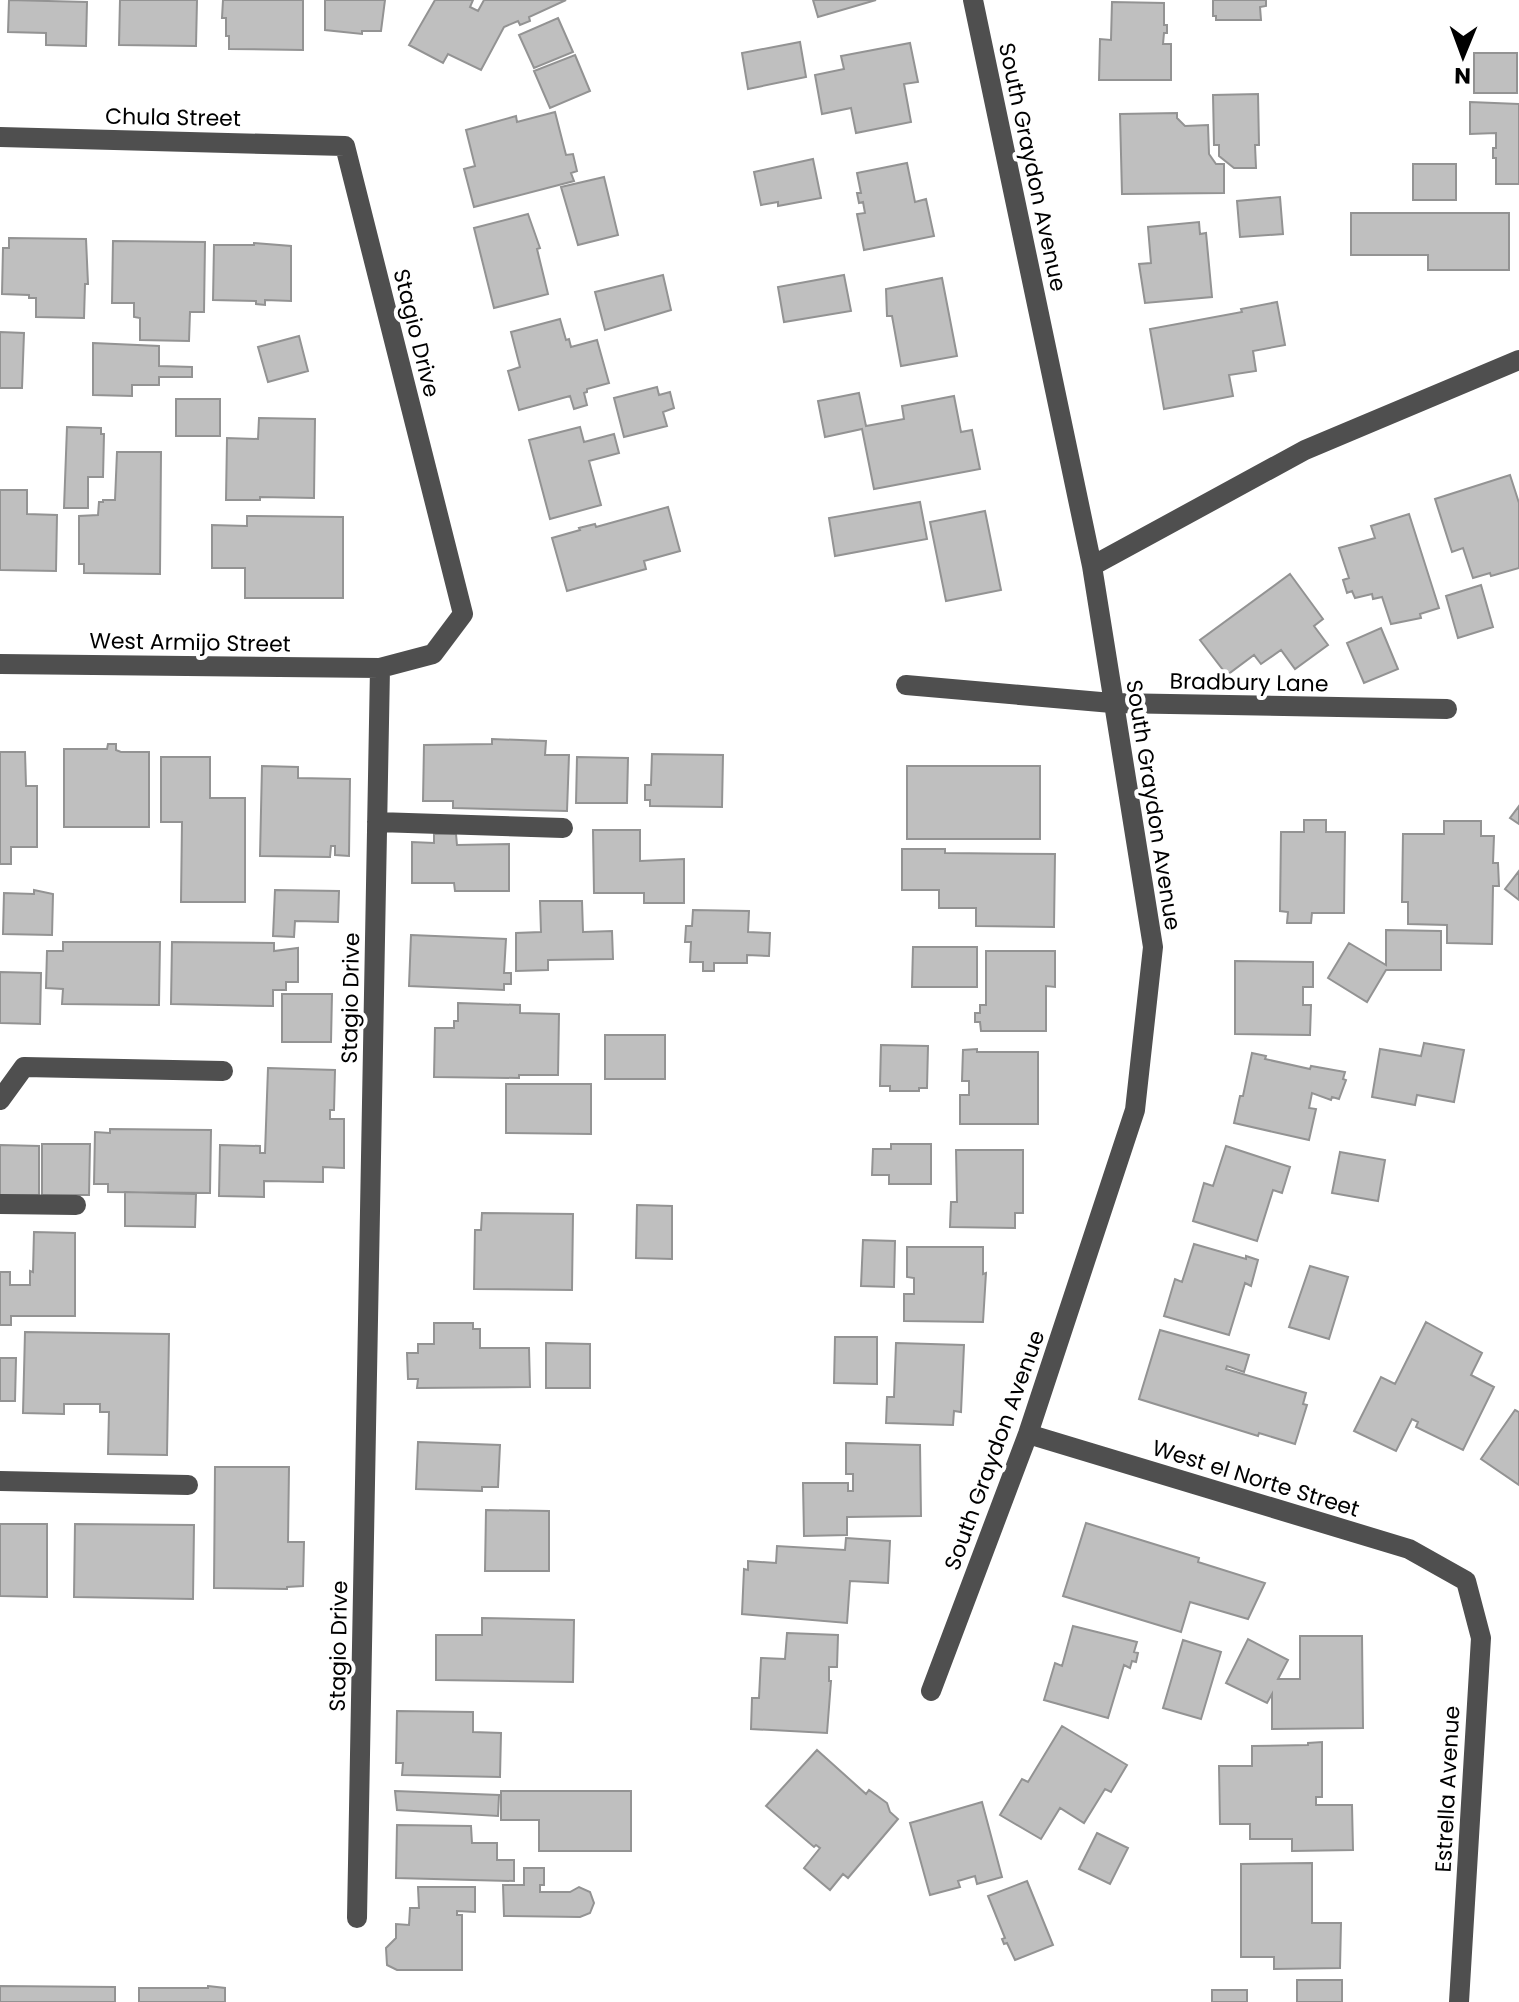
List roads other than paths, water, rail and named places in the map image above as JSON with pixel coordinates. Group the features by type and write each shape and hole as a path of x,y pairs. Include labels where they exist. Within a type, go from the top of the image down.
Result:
{"street":[{"name":"South Graydon Avenue","path":"931,1691 1028,1434 1135,1110 1153,947 1092,566 973,0"},
{"name":"Chula Street","path":"0,137 345,146"},
{"name":"Stagio Drive","path":"345,146 463,614 433,654 380,668 357,1918"},
{"path":"1092,566 1305,450 1519,360"},
{"name":"West Armijo Street","path":"0,664 380,668"},
{"name":"Bradbury Lane","path":"906,685 1112,703 1447,709"},
{"path":"377,822 563,828"},
{"path":"0,1100 24,1067 223,1071"},
{"path":"0,1204 76,1205"},
{"name":"West el Norte Street","path":"1028,1434 1409,1549 1466,1581"},
{"path":"0,1481 188,1485"},
{"name":"Estrella Avenue","path":"1459,2002 1481,1638 1466,1581"}]}
